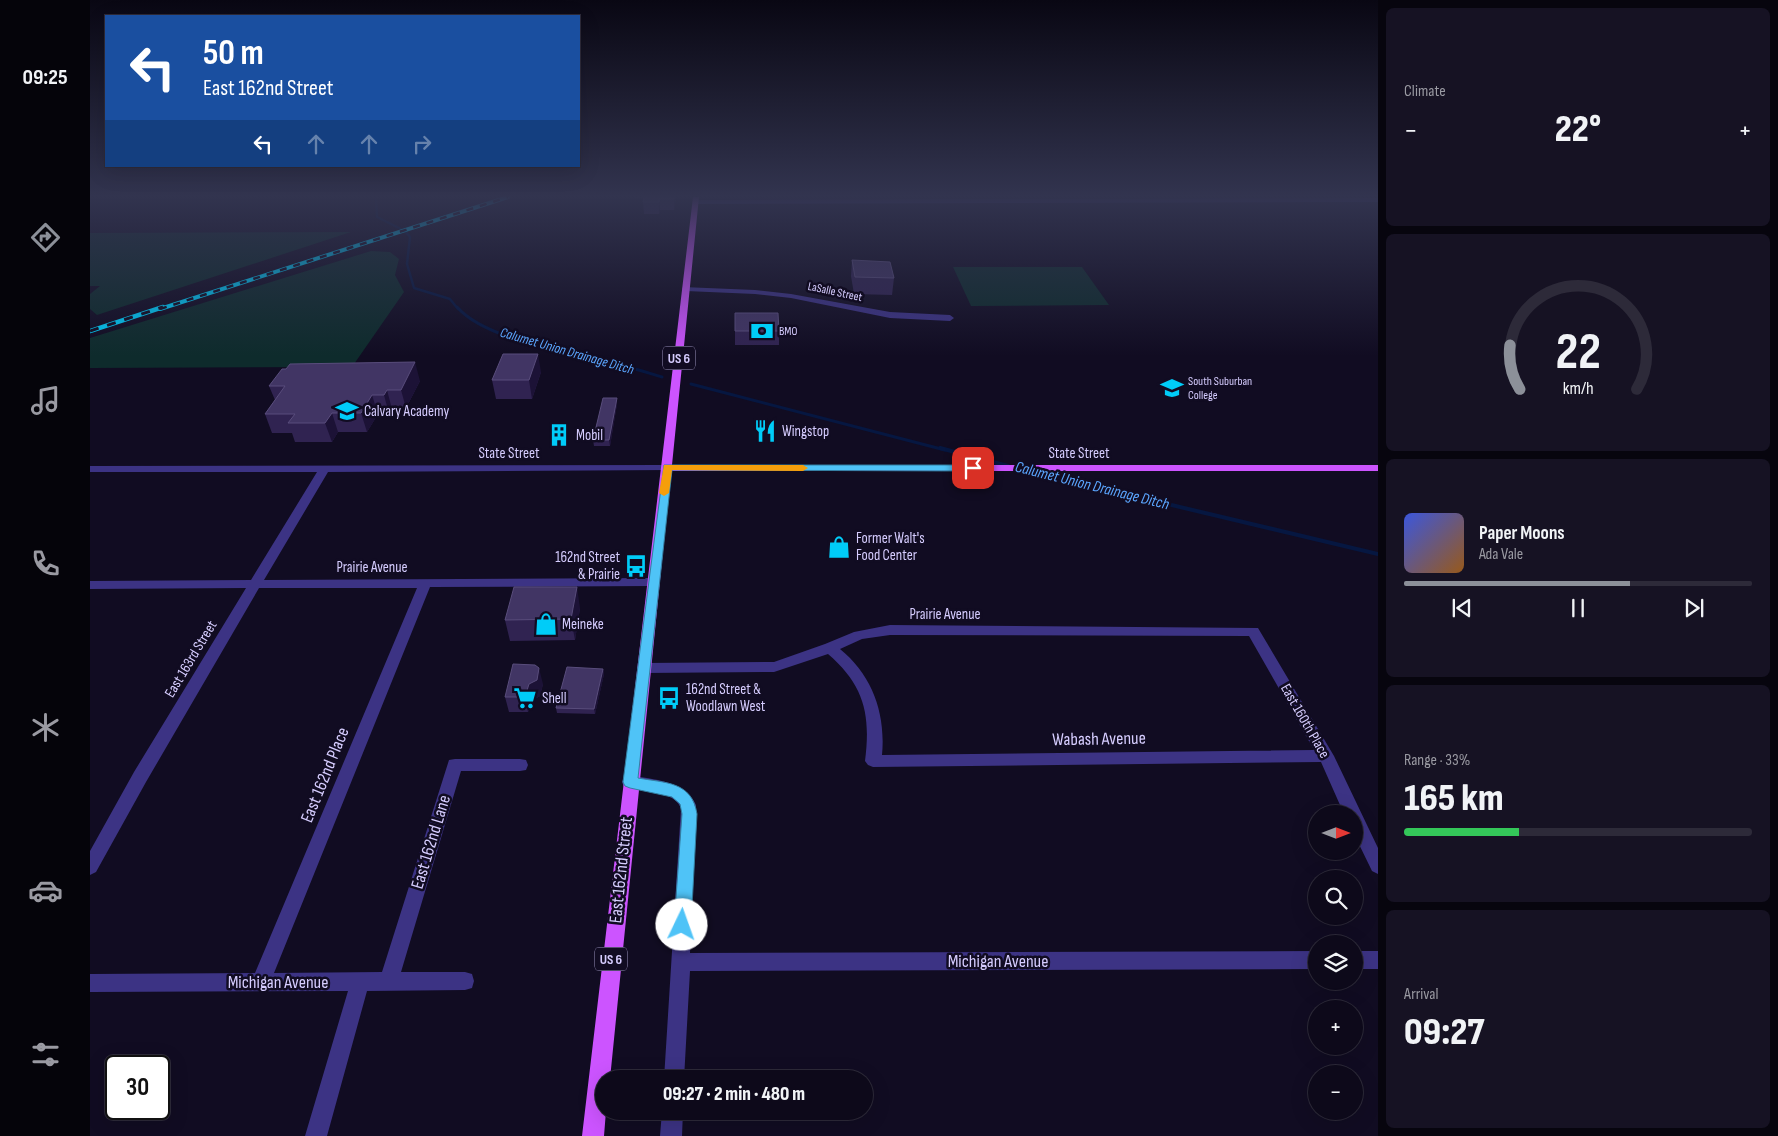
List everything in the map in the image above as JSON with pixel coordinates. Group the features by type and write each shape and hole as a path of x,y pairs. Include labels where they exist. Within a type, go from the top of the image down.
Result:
{"main road":[{"name":"US 6","path":"667,468 690,250"},
{"name":"State Street","path":"667,468 1378,468"},
{"name":"East 162nd Street","path":"592,1136 630,782 667,468"}],"street":[{"name":"LaSalle Street","path":"686,289 756,292 791,296 890,315 950,318"},
{"name":"State Street","path":"90,469 667,468"},
{"name":"East 163rd Street","path":"90,867 140,776 324,469"},
{"name":"Prairie Avenue","path":"90,585 653,582"},
{"name":"East 162nd Place","path":"261,982 425,583"},
{"name":"Prairie Avenue","path":"644,668 774,667 830,648 859,634 890,630 1253,631"},
{"name":"East 160th Place","path":"1253,631 1326,756 1348,805"},
{"name":"Wabash Avenue","path":"830,648 853,669 869,702 876,744 873,761 1326,756"},
{"name":"East 162nd Lane","path":"388,982 455,765 520,766"},
{"path":"630,782 675,792 683,796 688,802 689,814 674,1070"},
{"name":"East 160th Place","path":"1363,835 1378,866"},
{"name":"Michigan Avenue","path":"680,962 1308,960"},
{"path":"1363,960 1378,960"},
{"name":"Michigan Avenue","path":"90,984 465,981"},
{"path":"316,1136 360,982"},
{"path":"671,1136 672,1120"}],"green space":[{"path":"90,250 296,250 97,315 90,309 90,294 100,286 90,286"},
{"path":"371,251 390,252 399,259 395,275 404,292 352,367 90,368 90,338"},
{"path":"953,267 1082,267 1109,305 971,306"}],"building":[{"path":"852,260 890,262 894,278 855,277"},
{"path":"735,313 778,313 779,331 735,331"},
{"path":"503,354 538,354 529,380 492,380"},
{"path":"415,362 401,390 387,390 384,395 372,395 361,413 332,413 325,423 288,423 295,414 265,414 285,386 269,386 282,369 286,369 290,364"},
{"name":"Mobil","path":"603,398 617,398 609,440 593,440"},
{"path":"514,587 577,587 571,619 505,620"},
{"path":"513,664 535,665 539,668 537,680 529,684 525,697 505,697"},
{"name":"Shell","path":"567,667 603,669 594,709 556,708"}],"waterway":[{"name":"Calumet Union Drainage Ditch","path":"409,250 407,264 414,288 450,299 458,309"},
{"name":"Calumet Union Drainage Ditch","path":"457,307 486,328 505,335 547,348 610,362 662,377"},
{"name":"Calumet Union Drainage Ditch","path":"691,384 945,450"},
{"name":"Calumet Union Drainage Ditch","path":"940,448 1008,466"},
{"name":"Calumet Union Drainage Ditch","path":"1024,470 1378,554"}],"railway":[{"path":"160,309 343,250"},
{"path":"90,331 163,307"}],"slow traffic":[{"path":"664,493 667,468 803,468"}],"place":[{"name":"BMO","path":"762,331"},
{"name":"South Suburban College","path":"1172,388"},
{"name":"Calvary Academy","path":"347,411"},
{"name":"Wingstop","path":"765,431"},
{"name":"Mobil","path":"559,435"},
{"name":"Former Walt's Food Center","path":"839,547"},
{"name":"162nd Street & Prairie","path":"636,566"},
{"name":"Meineke","path":"546,624"},
{"name":"Shell","path":"525,698"},
{"name":"162nd Street & Woodlawn West","path":"669,698"}],"route":[{"path":"682,925 689,814 688,802 683,796 675,792 630,782 667,468 973,468"}]}
